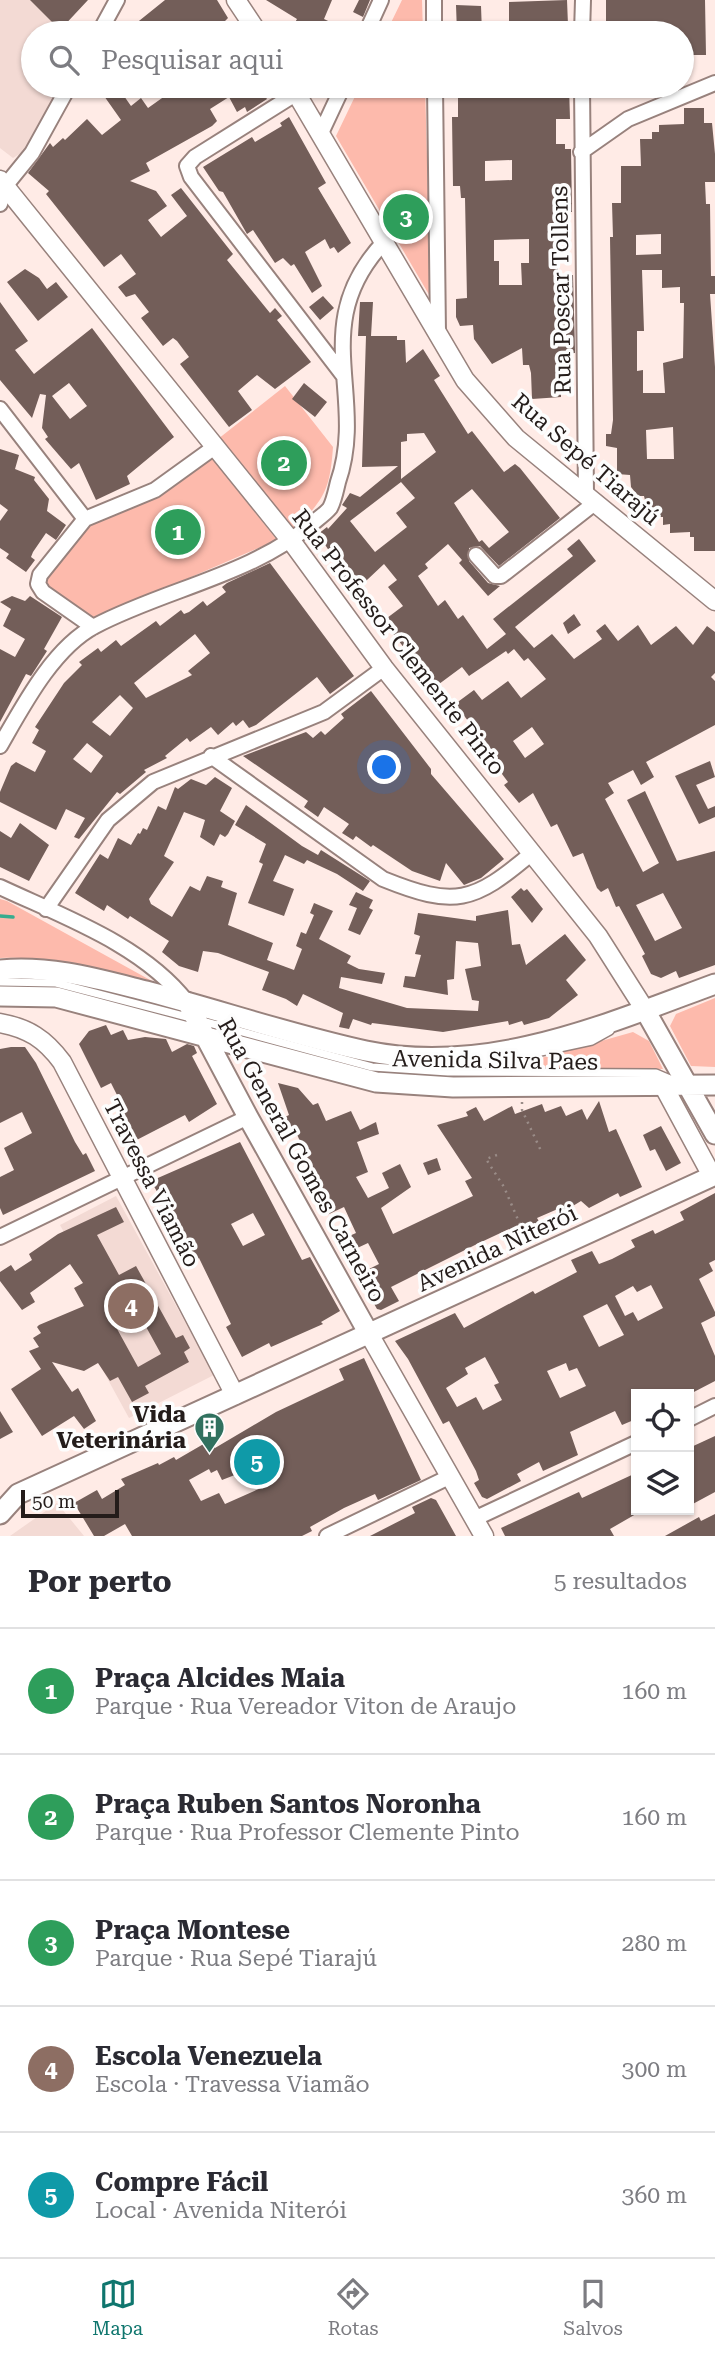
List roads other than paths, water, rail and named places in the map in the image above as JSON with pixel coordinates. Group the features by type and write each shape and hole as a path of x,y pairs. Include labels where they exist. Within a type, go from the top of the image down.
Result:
{"main road":[{"name":"Avenida Silva Paes","path":"5,971 78,974 368,1051 444,1057 513,1050 591,1031 715,984"},
{"name":"Avenida Silva Paes","path":"0,996 56,997 376,1082 453,1087 715,1085"},
{"name":"Rua General Gomes Carneiro","path":"187,1002 369,1334"},
{"path":"645,1010 715,1134"},
{"name":"Avenida Niterói","path":"0,1514 18,1494 714,1175"}],"street":[{"path":"106,21 117,0"},
{"path":"236,0 250,21"},
{"path":"371,21 381,0"},
{"path":"434,0 434,21"},
{"path":"582,21 583,0"},
{"path":"694,92 715,83"},
{"path":"0,204 3,183 32,153 62,98"},
{"path":"282,98 195,157 187,166 191,177 344,375"},
{"name":"Rua Sepé Tiarajú","path":"299,98 465,380 516,438 715,601"},
{"path":"321,134 337,98"},
{"path":"435,98 438,333"},
{"name":"Rua Poscar Tollens","path":"582,98 591,498"},
{"path":"581,152 628,119 679,98"},
{"name":"Rua Professor Clemente Pinto","path":"3,183 292,541 384,668 598,936 645,1010"},
{"path":"0,746 51,664 93,627 292,541 329,509 346,460 343,321 351,289 364,263 384,241"},
{"path":"0,409 85,519"},
{"path":"93,627 43,592 38,584 40,575 85,519 155,491 216,446"},
{"path":"476,555 495,576 501,576 591,498"},
{"path":"46,909 108,820 153,782 324,712 384,668"},
{"path":"211,756 383,879 408,889 435,897 465,898 500,880 532,853"},
{"name":"Rua General Gomes Carneiro","path":"0,887 100,935 169,978 187,1002"},
{"name":"Travessa Viamão","path":"0,1023 24,1028 39,1036 62,1062 235,1395"},
{"path":"664,1087 714,1175"},
{"path":"0,1237 248,1117"},
{"name":"Rua General Gomes Carneiro","path":"369,1334 484,1536"},
{"path":"694,1416 715,1406"},
{"path":"474,1519 631,1445"},
{"path":"327,1536 449,1477"}],"lane":[{"path":"0,982 56,983 372,1067 449,1072 656,1073 689,1086"},
{"path":"449,1072 592,1041 645,1010"}],"waterway":[{"path":"0,916 13,917"}],"place":[{"name":"Praça Montese","path":"406,217"},
{"name":"Praça Ruben Santos Noronha","path":"284,463"},
{"name":"Praça Alcides Maia","path":"178,532"},
{"name":"Escola Venezuela","path":"131,1306"},
{"name":"Vida Veterinária","path":"209,1454"},
{"name":"Compre Fácil","path":"257,1462"}]}
